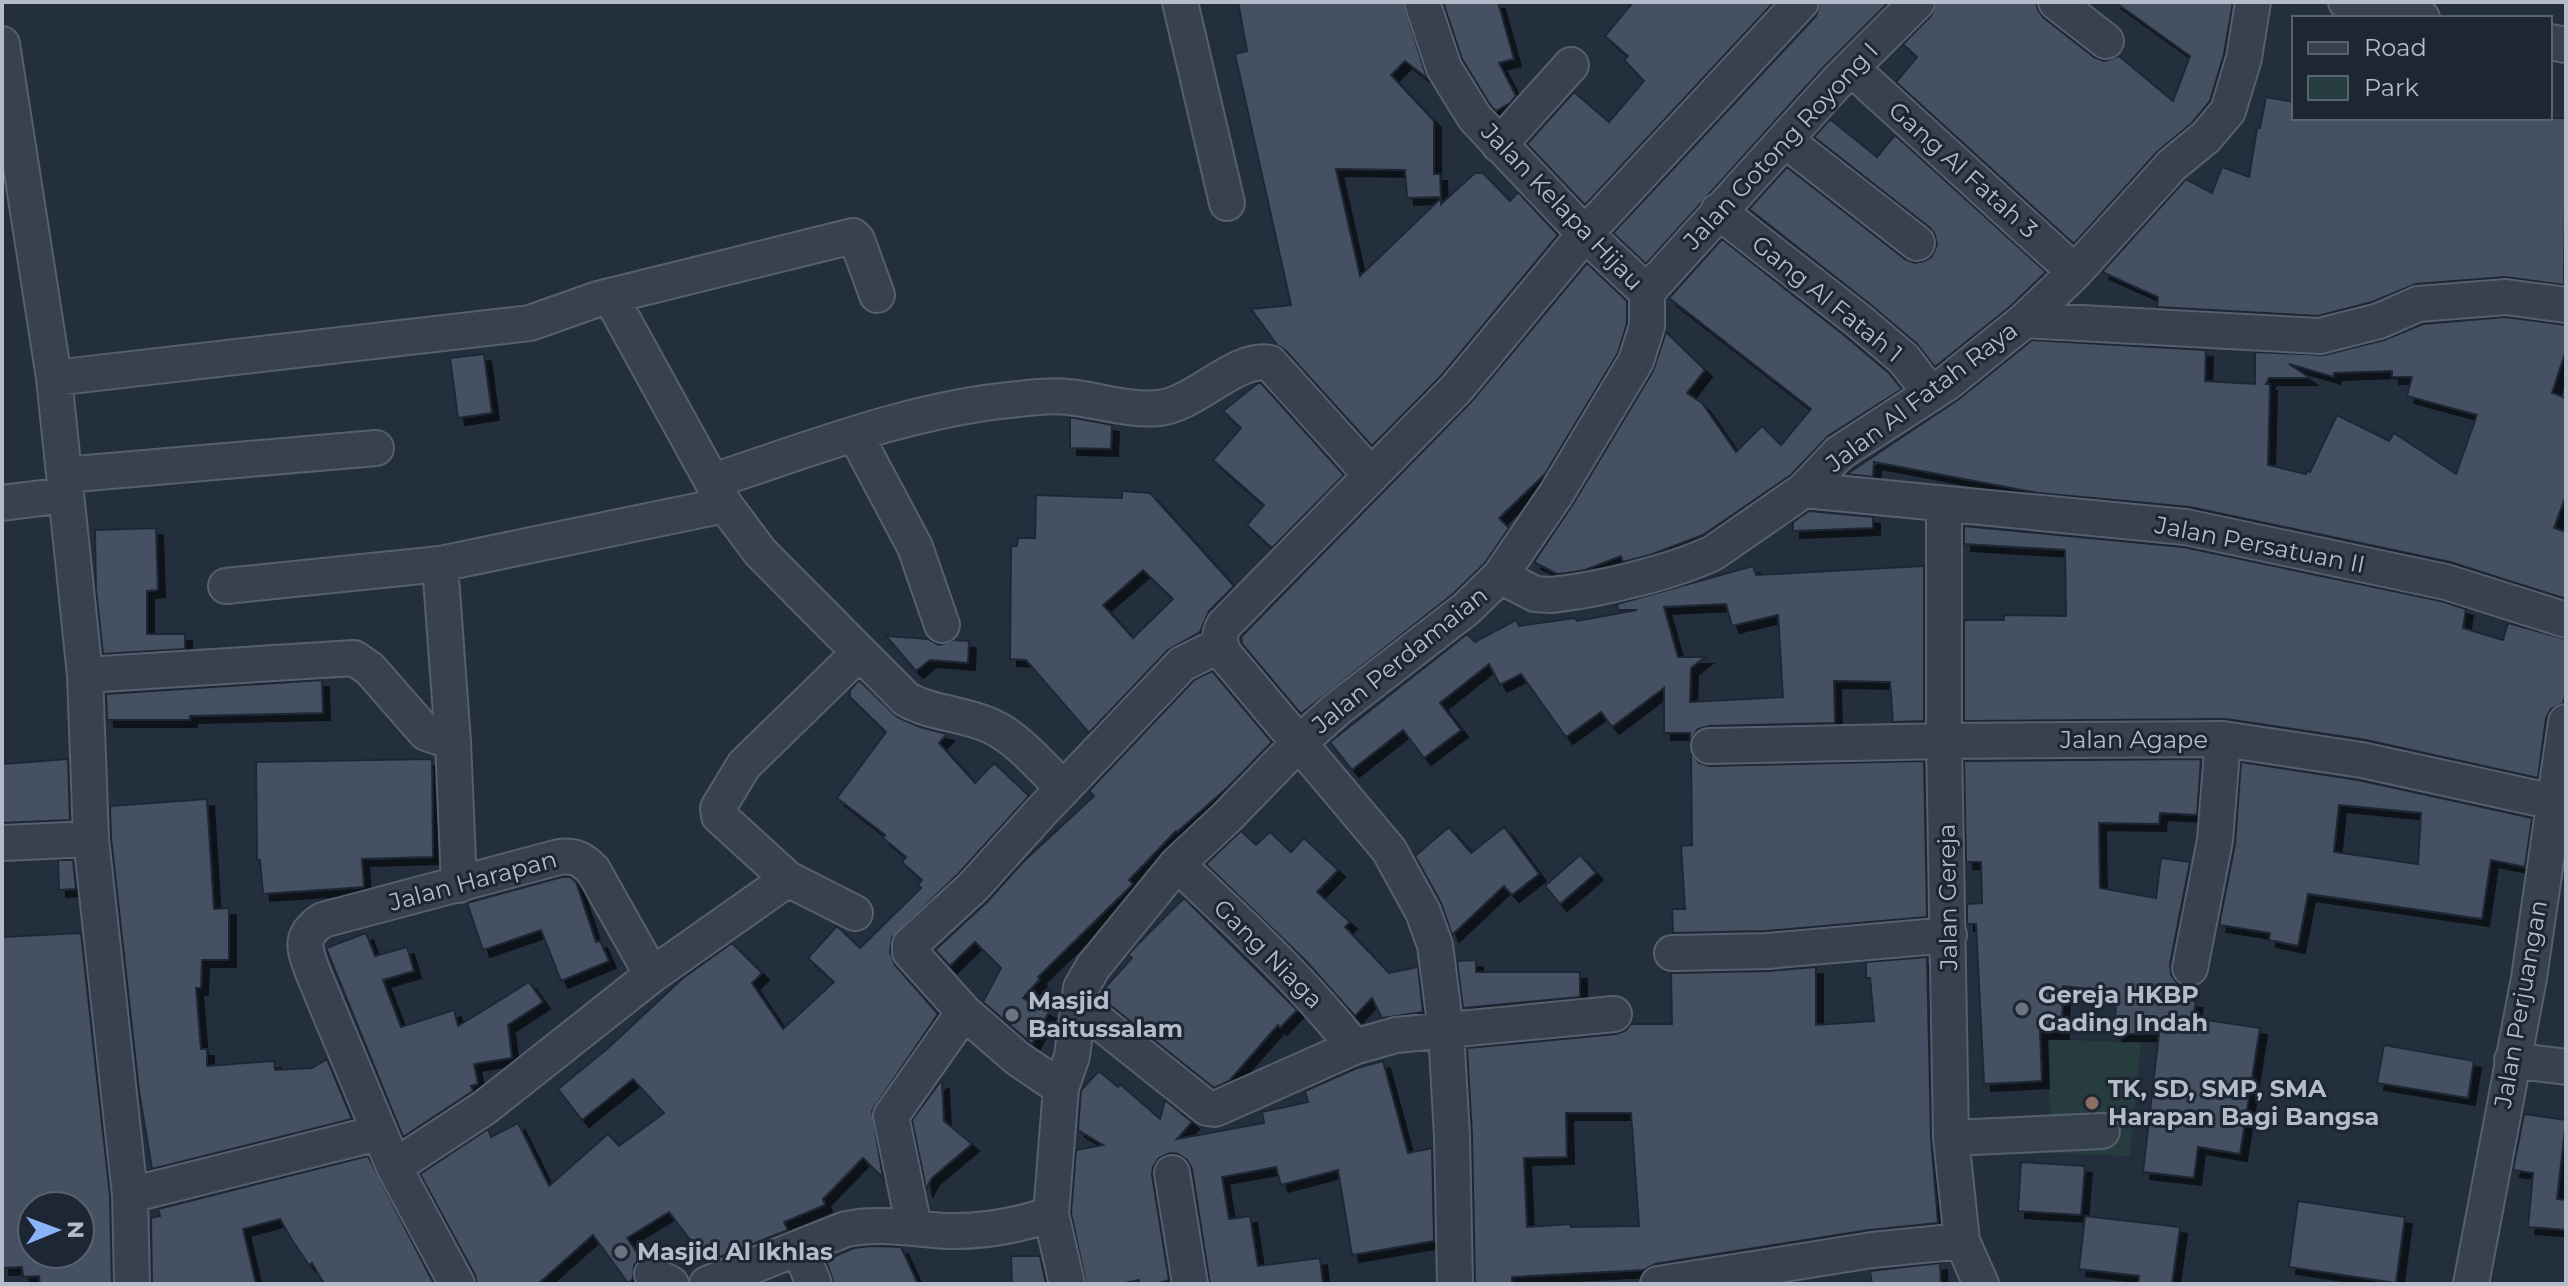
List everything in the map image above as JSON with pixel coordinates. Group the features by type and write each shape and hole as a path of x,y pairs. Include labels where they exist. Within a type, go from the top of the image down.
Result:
{"street":[{"path":"1180,2 1227,203"},
{"name":"Jalan Kelapa Hijau","path":"1422,2 1444,68 1475,118 1585,234 1647,292 1647,326 1636,361 1556,494 1500,576"},
{"path":"1455,1284 1446,1031 1435,945 1423,912 1389,850 1225,655 1219,633 1457,388 1585,234 1801,2"},
{"name":"Jalan Gotong Royong I","path":"1647,292 1851,68 1917,2"},
{"path":"2056,2 2106,41"},
{"name":"Jalan Al Fatah Raya","path":"1500,576 1535,594 1551,595 1660,572 1713,553 1804,490 1839,453 1930,393 2025,320 2075,272 2172,165 2206,137 2228,111 2244,58 2253,2"},
{"path":"2346,2 2412,16"},
{"path":"2,44 54,378 85,675 91,839 130,1195 132,1284"},
{"path":"1499,145 1571,65"},
{"name":"Gang Al Fatah 3","path":"1851,68 2075,272"},
{"path":"1785,140 1917,243"},
{"name":"Gang Al Fatah 1","path":"1718,211 1904,359 1930,393"},
{"path":"54,378 530,323 610,296 853,236 877,295"},
{"path":"610,296 719,493 760,552 858,654 914,704 991,726 1013,740 1063,788"},
{"path":"2025,320 2320,336 2379,321 2418,304 2506,297 2566,305"},
{"path":"226,586 440,564 719,493 855,434 933,412 1018,399 1066,396 1134,407 1158,408 1180,404 1260,361 1270,363 1371,475"},
{"path":"855,434 915,547 942,625"},
{"path":"2,503 65,485 376,448"},
{"name":"Jalan Persatuan II","path":"1804,490 2186,527 2446,582 2566,620"},
{"name":"Jalan Gereja","path":"1944,505 1944,741 1951,1138 1962,1241 1981,1284"},
{"path":"440,564 453,742 459,885"},
{"name":"Jalan Perdamaian","path":"1067,1284 1051,1214 1061,1088 1072,1056 1081,988 1093,967 1177,864 1299,743 1337,709 1466,609 1500,576"},
{"path":"1061,1088 1017,1058 964,1012 910,952 910,945 973,887 1182,664 1220,645"},
{"path":"855,913 788,879 719,816 718,808 744,765 858,654"},
{"path":"85,675 354,658 370,669 426,733 453,742"},
{"name":"Jalan Perjuangan","path":"2471,1284 2529,978 2566,722"},
{"path":"2190,968 2215,840 2223,739"},
{"name":"Jalan Agape","path":"1709,746 2223,739 2362,760 2554,802"},
{"path":"2,843 91,839"},
{"name":"Jalan Harapan","path":"457,1284 378,1133 314,975 305,938 323,920 572,855 582,858 593,870 652,975"},
{"name":"Gang Niaga","path":"1177,864 1259,942 1331,1018 1354,1047"},
{"path":"394,1167 484,1108 652,975 788,879"},
{"path":"1672,953 1767,951 1949,935"},
{"path":"1078,1005 1207,1108 1223,1107 1354,1047 1396,1035 1614,1014"},
{"path":"914,1227 891,1116 964,1012"},
{"path":"2512,1060 2566,1067"},
{"path":"1951,1138 2102,1131"},
{"path":"130,1195 378,1133"},
{"path":"1172,1173 1190,1284"},
{"path":"707,1284 829,1234 866,1225 946,1231 979,1230 1016,1226 1051,1214"},
{"path":"1658,1284 1872,1250 1962,1241"},
{"path":"799,1248 814,1284"}],"green space":[{"path":"2049,1039 2141,1043 2130,1156 2050,1153"}],"building":[{"path":"1238,2 1403,2 1427,78 1405,61 1391,75 1434,121 1434,174 1440,174 1441,197 1407,198 1405,170 1336,169 1360,276 1441,198 1441,204 1475,173 1483,173 1510,201 1518,192 1558,235 1442,375 1372,446 1285,350 1277,345 1251,309 1291,305 1235,54 1247,51"},
{"path":"1443,2 1498,2 1514,59 1499,63 1516,96 1496,111 1462,59"},
{"path":"1633,2 1774,2 1585,205 1527,144 1574,92 1609,122 1644,81 1624,60 1628,56 1605,36"},
{"path":"1820,2 1889,2 1821,70 1646,264 1613,233 1816,16"},
{"path":"1936,2 2036,2 2044,18 2094,57 2104,61 2119,56 2173,101 2190,56 2115,2 2233,2 2224,54 2210,101 2192,123 2157,152 2074,244 1896,82 1917,57 1903,44 1931,16"},
{"path":"2266,97 2292,102 2292,120 2566,118 2564,285 2505,277 2416,284 2372,302 2318,316 2157,307 2158,297 2102,272 2186,179 2212,193 2222,167 2249,177 2257,128 2260,128"},
{"path":"1830,119 1877,157 1895,135 2046,272 2012,305 1935,367 1917,344 1749,209 1787,167 1905,259 1915,263 1932,256 1937,245 1930,228 1814,137"},
{"path":"1722,239 1845,336 1889,373 1902,389 1828,436 1791,475 1703,535 1650,555 1623,562 1621,556 1585,570 1567,573 1557,574 1534,562 1573,504 1653,371 1666,332 1705,370 1687,393 1702,403 1736,452 1762,426 1781,445 1811,409 1669,298"},
{"path":"1587,263 1627,301 1627,323 1618,353 1545,474 1499,518 1509,528 1485,563 1453,594 1301,714 1242,644 1241,637 1471,402"},
{"path":"2505,317 2566,325 2566,350 2552,393 2566,398 2566,495 2554,528 2566,532 2566,599 2450,562 2190,507 2038,493 1874,462 1873,477 1847,474 1959,399 2032,340 2206,350 2205,381 2255,384 2255,352 2324,355 2384,340 2423,324","holes":["2289,364 2334,377 2334,373 2392,371 2392,377 2412,377 2407,396 2477,415 2456,474 2394,433 2389,441 2337,415 2310,472 2306,474 2268,465 2270,384 2266,384 2269,378 2310,378"]},
{"path":"484,354 492,413 458,418 450,358"},
{"path":"1258,383 1344,475 1272,548 1247,525 1264,505 1213,460 1241,428 1223,411"},
{"path":"1070,417 1112,425 1111,449 1070,448"},
{"path":"1122,491 1150,493 1234,586 1209,611 1200,632 1168,650 1089,733 1026,660 1010,659 1011,546 1017,546 1018,538 1035,538 1036,495 1122,498","holes":["1143,570 1173,599 1133,638 1103,605"]},
{"path":"1809,511 1873,517 1873,528 1793,531 1793,522"},
{"path":"1964,526 2183,547 2441,601 2466,609 2463,628 2503,640 2508,623 2566,639 2566,693 2563,703 2551,709 2546,718 2538,778 2366,740 2226,719 1964,721 1964,620 2004,620 2004,615 2066,616 2065,550 1964,544"},
{"path":"156,528 158,590 147,591 147,634 185,634 185,649 103,654 96,590 95,530"},
{"path":"1753,566 1756,575 1924,566 1924,721 1893,722 1890,682 1834,681 1835,723 1709,726 1698,729 1690,741 1690,733 1664,733 1664,688 1612,727 1601,712 1566,737 1521,674 1500,685 1489,664 1440,703 1461,730 1424,758 1403,730 1352,770 1330,742 1467,634 1475,642 1516,620 1519,626 1575,618 1577,621 1637,610 1618,610 1617,604","holes":["1726,604 1732,626 1778,615 1783,697 1690,702 1691,668 1705,657 1678,657 1664,607"]},
{"path":"886,636 928,639 939,645 954,640 969,641 968,663 930,660 916,671"},
{"path":"1212,671 1272,742 1228,787 1176,831 1129,880 1133,884 1038,977 1040,979 1023,998 1049,1012 1032,1044 983,1002 1001,968 975,942 950,966 935,950 1094,796 1089,791 1194,680"},
{"path":"322,680 323,713 190,716 190,720 107,720 106,694"},
{"path":"859,680 897,717 947,734 939,743 975,783 994,763 1029,796 959,873 892,938 890,952 895,965 938,1014 872,1111 883,1178 863,1158 823,1199 825,1205 784,1222 788,1230 707,1262 669,1212 627,1238 641,1258 634,1265 633,1279 628,1283 593,1235 538,1284 477,1284 420,1174 488,1129 491,1137 518,1123 549,1186 608,1134 619,1146 664,1113 633,1079 582,1120 558,1089 607,1049 683,978 732,943 762,973 752,983 783,1029 834,982 808,958 837,926 860,948 921,888 918,885 922,880 902,862 906,857 883,838 885,835 837,798 886,732 850,697 850,690"},
{"path":"1691,752 1699,763 1709,766 1924,761 1927,917 1766,931 1673,933 1672,909 1685,909 1681,846 1692,845"},
{"path":"68,759 70,820 2,823 2,764"},
{"path":"432,759 433,857 362,859 364,887 263,894 260,860 257,860 256,762"},
{"path":"2201,759 2197,815 2160,813 2159,824 2099,823 2100,888 2156,898 2161,858 2190,862 2170,964 2171,975 2177,983 2177,999 2196,1001 2193,1018 2260,1028 2240,1154 2198,1147 2194,1178 2143,1172 2159,1034 2115,1034 2116,992 2063,986 2062,1032 2040,1032 2042,1081 1984,1084 1976,924 1967,924 1967,904 1982,903 1981,862 1966,862 1964,761"},
{"path":"2241,762 2358,780 2532,818 2525,867 2491,860 2482,919 2308,894 2298,946 2269,940 2270,933 2219,925 2235,844","holes":["2339,805 2421,813 2418,864 2334,852"]},
{"path":"207,799 214,909 229,908 229,960 202,960 201,988 196,988 201,1049 207,1049 207,1066 274,1061 275,1070 312,1068 327,1059 352,1119 152,1169 139,1091 110,806"},
{"path":"1449,827 1471,853 1504,827 1539,874 1512,895 1504,886 1452,935 1441,903 1415,856"},
{"path":"1241,831 1256,845 1270,832 1291,852 1304,838 1338,870 1317,892 1350,922 1345,927 1389,973 1418,967 1423,1012 1382,1018 1372,998 1355,1016 1306,961 1206,864"},
{"path":"1580,855 1596,873 1560,904 1545,886"},
{"path":"58,860 73,860 76,889 59,890"},
{"path":"570,877 576,882 596,942 600,941 609,961 561,981 541,930 483,950 467,903"},
{"path":"1184,898 1297,1010 1280,1028 1278,1025 1229,1081 1214,1088 1100,997 1132,958 1128,955"},
{"path":"81,933 110,1196 112,1284 40,1284 39,1276 23,1277 22,1270 96,1270 96,1190 16,1190 16,1267 2,1268 2,937"},
{"path":"366,933 375,956 407,947 414,971 383,980 401,1027 454,1010 458,1026 529,982 543,1002 508,1025 512,1058 474,1064 478,1084 471,1086 473,1091 403,1137 326,948"},
{"path":"1927,957 1931,1138 1938,1223 1761,1247 1655,1264 1644,1270 1512,1277 1512,1284 1475,1284 1467,1048 1616,1034 1625,1031 1631,1024 1672,1024 1671,973 1816,967 1816,1025 1874,1021 1866,962","holes":["1566,1113 1631,1113 1639,1226 1571,1227 1571,1224 1527,1227 1524,1158 1567,1157"]},
{"path":"1476,960 1476,972 1580,972 1580,997 1463,1008 1457,961"},
{"path":"2384,1045 2474,1061 2468,1098 2377,1083"},
{"path":"1383,1061 1408,1153 1432,1148 1434,1241 1352,1255 1338,1170 1281,1185 1276,1167 1222,1177 1229,1219 1250,1216 1258,1266 1320,1258 1323,1284 1210,1284 1192,1169 1187,1160 1170,1153 1159,1158 1152,1175 1169,1280 1154,1284 1140,1284 1139,1280 1119,1284 1086,1284 1071,1213 1076,1150 1103,1145 1078,1130 1081,1090 1099,1071 1118,1087 1120,1084 1160,1119 1165,1100 1192,1122 1177,1139 1264,1123 1262,1112 1308,1102 1305,1091 1357,1068"},
{"path":"940,1082 944,1121 972,1144 932,1178 926,1189 912,1120"},
{"path":"2524,1114 2566,1120 2557,1199 2566,1200 2566,1230 2528,1227 2533,1173 2513,1170"},
{"path":"368,1156 434,1284 324,1284 280,1219 243,1229 256,1284 152,1284 151,1218 160,1216 158,1209"},
{"path":"2021,1162 2085,1166 2081,1215 2018,1211"},
{"path":"2298,1201 2405,1217 2396,1283 2289,1267"},
{"path":"2085,1216 2180,1227 2172,1284 2138,1284 2139,1276 2079,1269"},
{"path":"901,1247 918,1284 834,1284 826,1260 854,1248"},
{"path":"1011,1256 1040,1256 1046,1284 1012,1284"},
{"path":"1940,1263 1941,1284 1872,1284 1870,1271"}],"place":[{"name":"Gereja HKBP Gading Indah","path":"2022,1009"},
{"name":"Masjid Baitussalam","path":"1012,1015"},
{"name":"TK, SD, SMP, SMA Harapan Bagi Bangsa","path":"2092,1103"},
{"name":"Masjid Al Ikhlas","path":"621,1252"}]}
